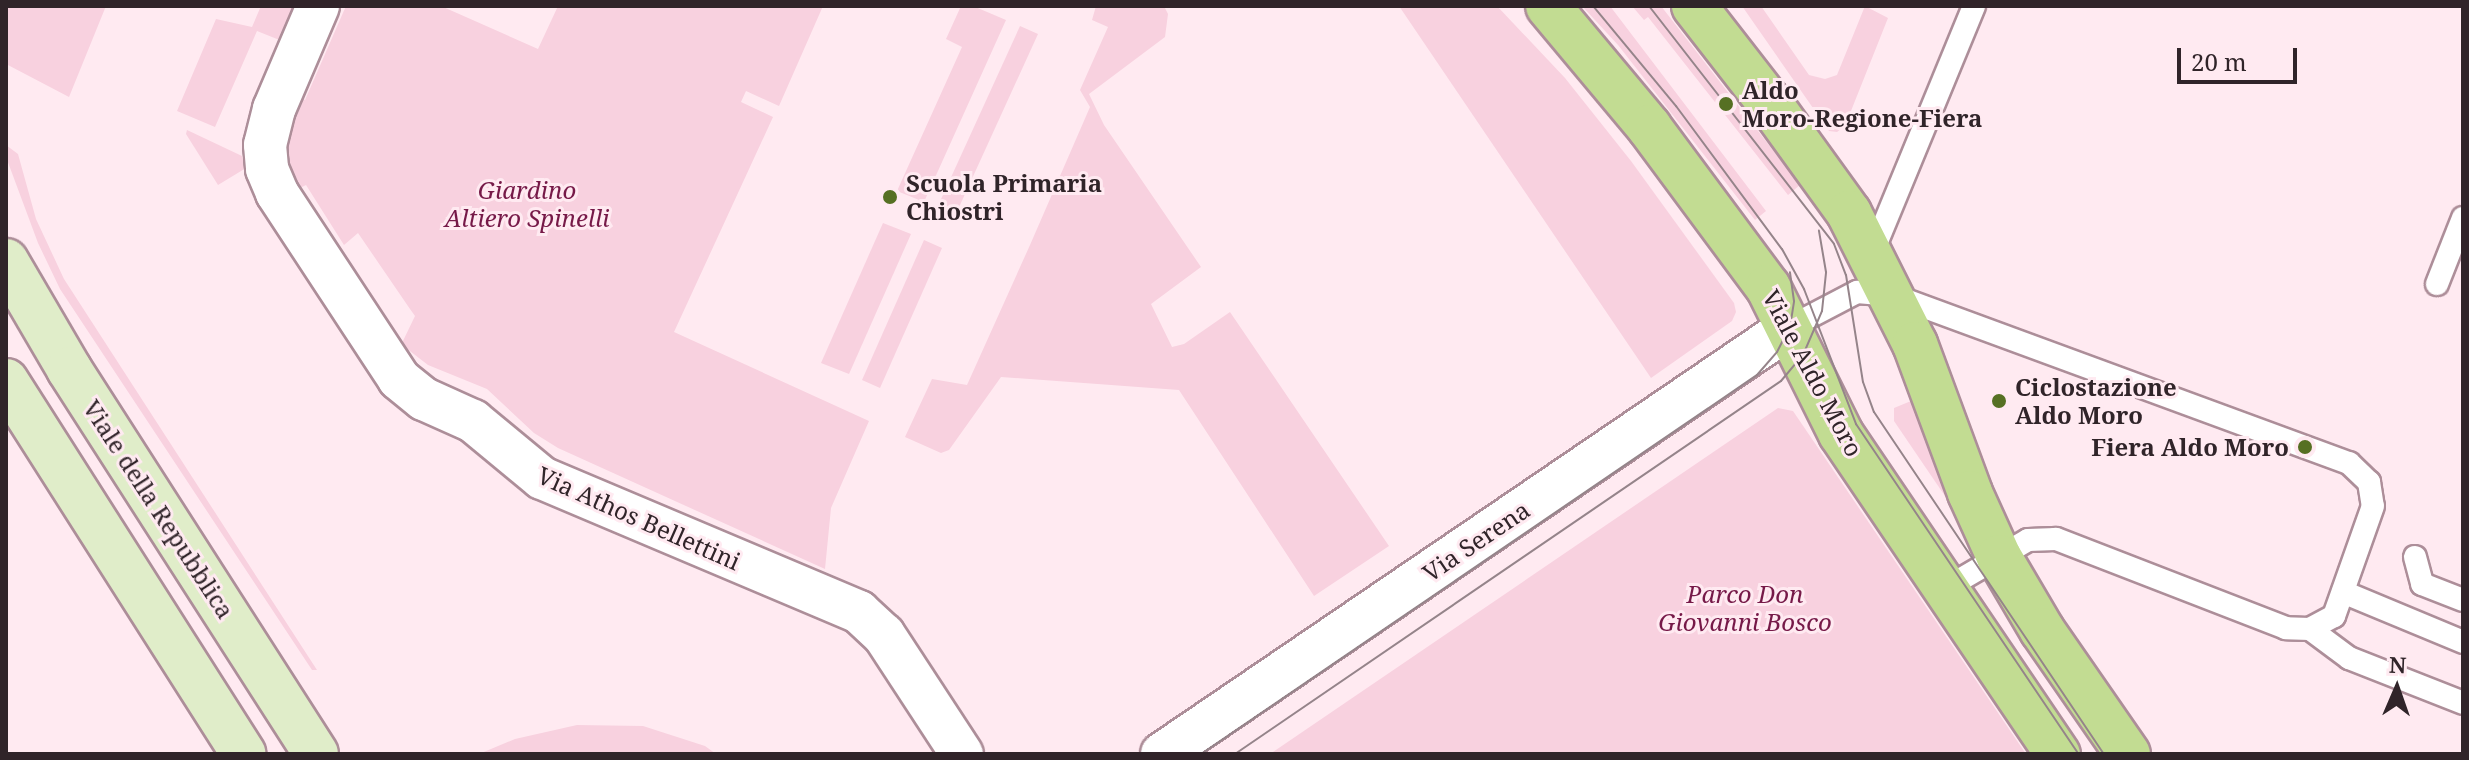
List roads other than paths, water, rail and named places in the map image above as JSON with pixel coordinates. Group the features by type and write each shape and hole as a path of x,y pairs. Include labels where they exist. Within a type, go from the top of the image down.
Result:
{"main road":[{"name":"Viale Aldo Moro","path":"1548,6 1598,61 1768,287 1841,434 2058,754"},
{"path":"1694,6 1832,186 1873,280 1915,344 1970,493 1999,557 2042,630 2128,754"},
{"name":"Viale della Repubblica","path":"6,261 69,369 316,754"},
{"path":"10,386 244,754"}],"street":[{"name":"Via Athos Bellettini","path":"318,6 274,109 265,145 267,169 311,246 399,379 424,399 473,421 542,478 859,612 884,635 962,754"},
{"name":"Via Serena","path":"1162,754 1790,327"}],"lane":[{"path":"1790,327 1873,280 1974,6"},
{"path":"2437,284 2463,218"},
{"path":"1873,280 2349,463 2369,482 2373,506 2334,616 2310,629 2286,628 2056,539 2028,540 1944,589"},
{"path":"2415,557 2422,584 2463,600"},
{"path":"2343,592 2463,642"},
{"path":"2310,629 2349,658 2463,703"}],"tram line":[{"path":"1593,6 1676,106 1782,249 1804,289 1856,424 2079,754"},
{"path":"1649,6 1834,244 1846,275 1863,382 1874,412 2104,754"},
{"path":"1235,754 1781,381 1803,355 1822,311 1826,272 1819,231"},
{"path":"1201,754 1757,375 1777,352 1790,327 1794,301 1790,272"}],"place":[{"name":"Aldo Moro-Regione-Fiera","path":"1726,104"},
{"name":"Scuola Primaria Chiostri","path":"890,197"},
{"name":"Ciclostazione Aldo Moro","path":"1999,401"},
{"name":"Fiera Aldo Moro","path":"2305,447"}],"park label":[{"name":"Giardino Altiero Spinelli","path":"527,204"},
{"name":"Parco Don Giovanni Bosco","path":"1745,608"}]}
